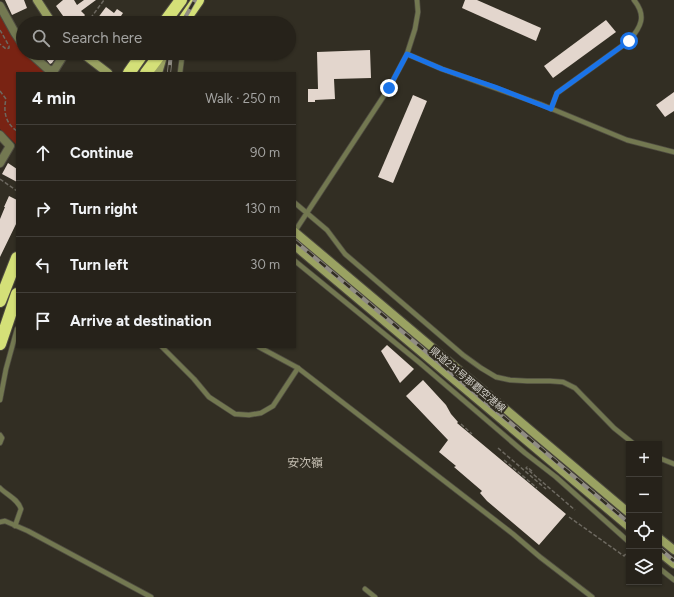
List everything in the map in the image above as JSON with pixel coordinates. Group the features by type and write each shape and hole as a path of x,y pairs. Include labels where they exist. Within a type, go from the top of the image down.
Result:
{"highway":[{"path":"169,16 181,0"},
{"path":"187,16 198,0"},
{"path":"130,72 138,60"},
{"path":"147,72 156,60"},
{"path":"0,301 16,261"},
{"path":"0,344 16,297"}],"main road":[{"path":"37,0 47,16"},
{"path":"91,60 107,72"},
{"path":"158,72 162,60"},
{"name":"県道231号那覇空港線","path":"296,232 626,509"},
{"name":"県道231号那覇空港線","path":"296,247 626,524"},
{"path":"662,540 674,550"},
{"path":"662,554 674,564"}],"street":[{"path":"0,6 16,34"},
{"path":"38,60 50,71 55,69 61,60"},
{"path":"0,135 10,146 0,162"}],"lane":[{"path":"296,230 389,88 407,54 415,29 418,12 418,0"},
{"path":"551,109 557,93 629,41 638,30 641,21 641,10 634,0"},
{"path":"407,54 442,69 495,87 627,140 674,152"},
{"path":"180,72 182,60"},
{"path":"296,204 327,230 345,254 463,355 481,368 496,377 510,380 563,382 575,388 614,428 630,441"},
{"path":"296,262 420,363 525,453 556,477 626,539"},
{"path":"0,400 6,369 16,333"},
{"path":"163,348 194,379 209,397 235,414 249,416 261,413 273,406 298,368"},
{"path":"261,348 298,368 592,597"},
{"path":"0,434 2,438 0,443"},
{"path":"662,459 674,464"},
{"path":"0,488 19,503 21,509 15,526"},
{"path":"0,522 5,521 28,531 151,597"},
{"path":"662,570 674,580"},
{"path":"365,589 375,597"}],"path":[{"path":"92,16 104,0"},
{"path":"0,30 9,48 6,49 0,44"},
{"path":"0,91 6,99 5,110 9,124 16,130"},
{"path":"0,180 16,190"},
{"path":"461,424 472,434"},
{"path":"498,448 546,489"},
{"path":"504,460 537,488"},
{"path":"532,471 527,467 526,468 575,510"},
{"path":"569,517 624,556 626,554"}],"shaded area":[{"path":"0,14 16,40 16,60 33,60 46,72 16,72 16,144 0,129"}],"building":[{"path":"5,0 24,0 27,8 12,15"},
{"path":"63,0 74,0 77,5 84,0 96,0 81,11 84,16 63,16 56,6"},
{"path":"465,0 477,0 541,28 536,41 462,8"},
{"path":"106,7 114,13 117,9 123,13 121,16 99,16"},
{"path":"606,20 616,32 553,78 544,66"},
{"path":"370,50 371,78 334,79 335,99 315,100 315,102 308,102 308,89 318,89 317,52"},
{"path":"47,60 54,60 52,63 50,64"},
{"path":"674,92 674,111 665,117 656,105"},
{"path":"413,95 427,101 393,183 378,177"},
{"path":"8,163 16,168 16,181 2,174"},
{"path":"9,196 16,200 16,224 0,257 0,219"},
{"path":"387,345 414,369 400,383 381,351"},
{"path":"423,380 446,405 458,422 457,423 566,514 539,545 487,501 480,493 482,491 439,452 448,440 406,396"}],"railway":[{"path":"186,16 195,0"},
{"path":"169,72 170,60"},
{"path":"296,242 626,520"},
{"path":"660,549 674,561"}],"district":[{"name":"安次嶺","path":"305,463"}],"route":[{"path":"389,88 407,54 442,69 495,87 551,109 557,93 629,41"}]}
